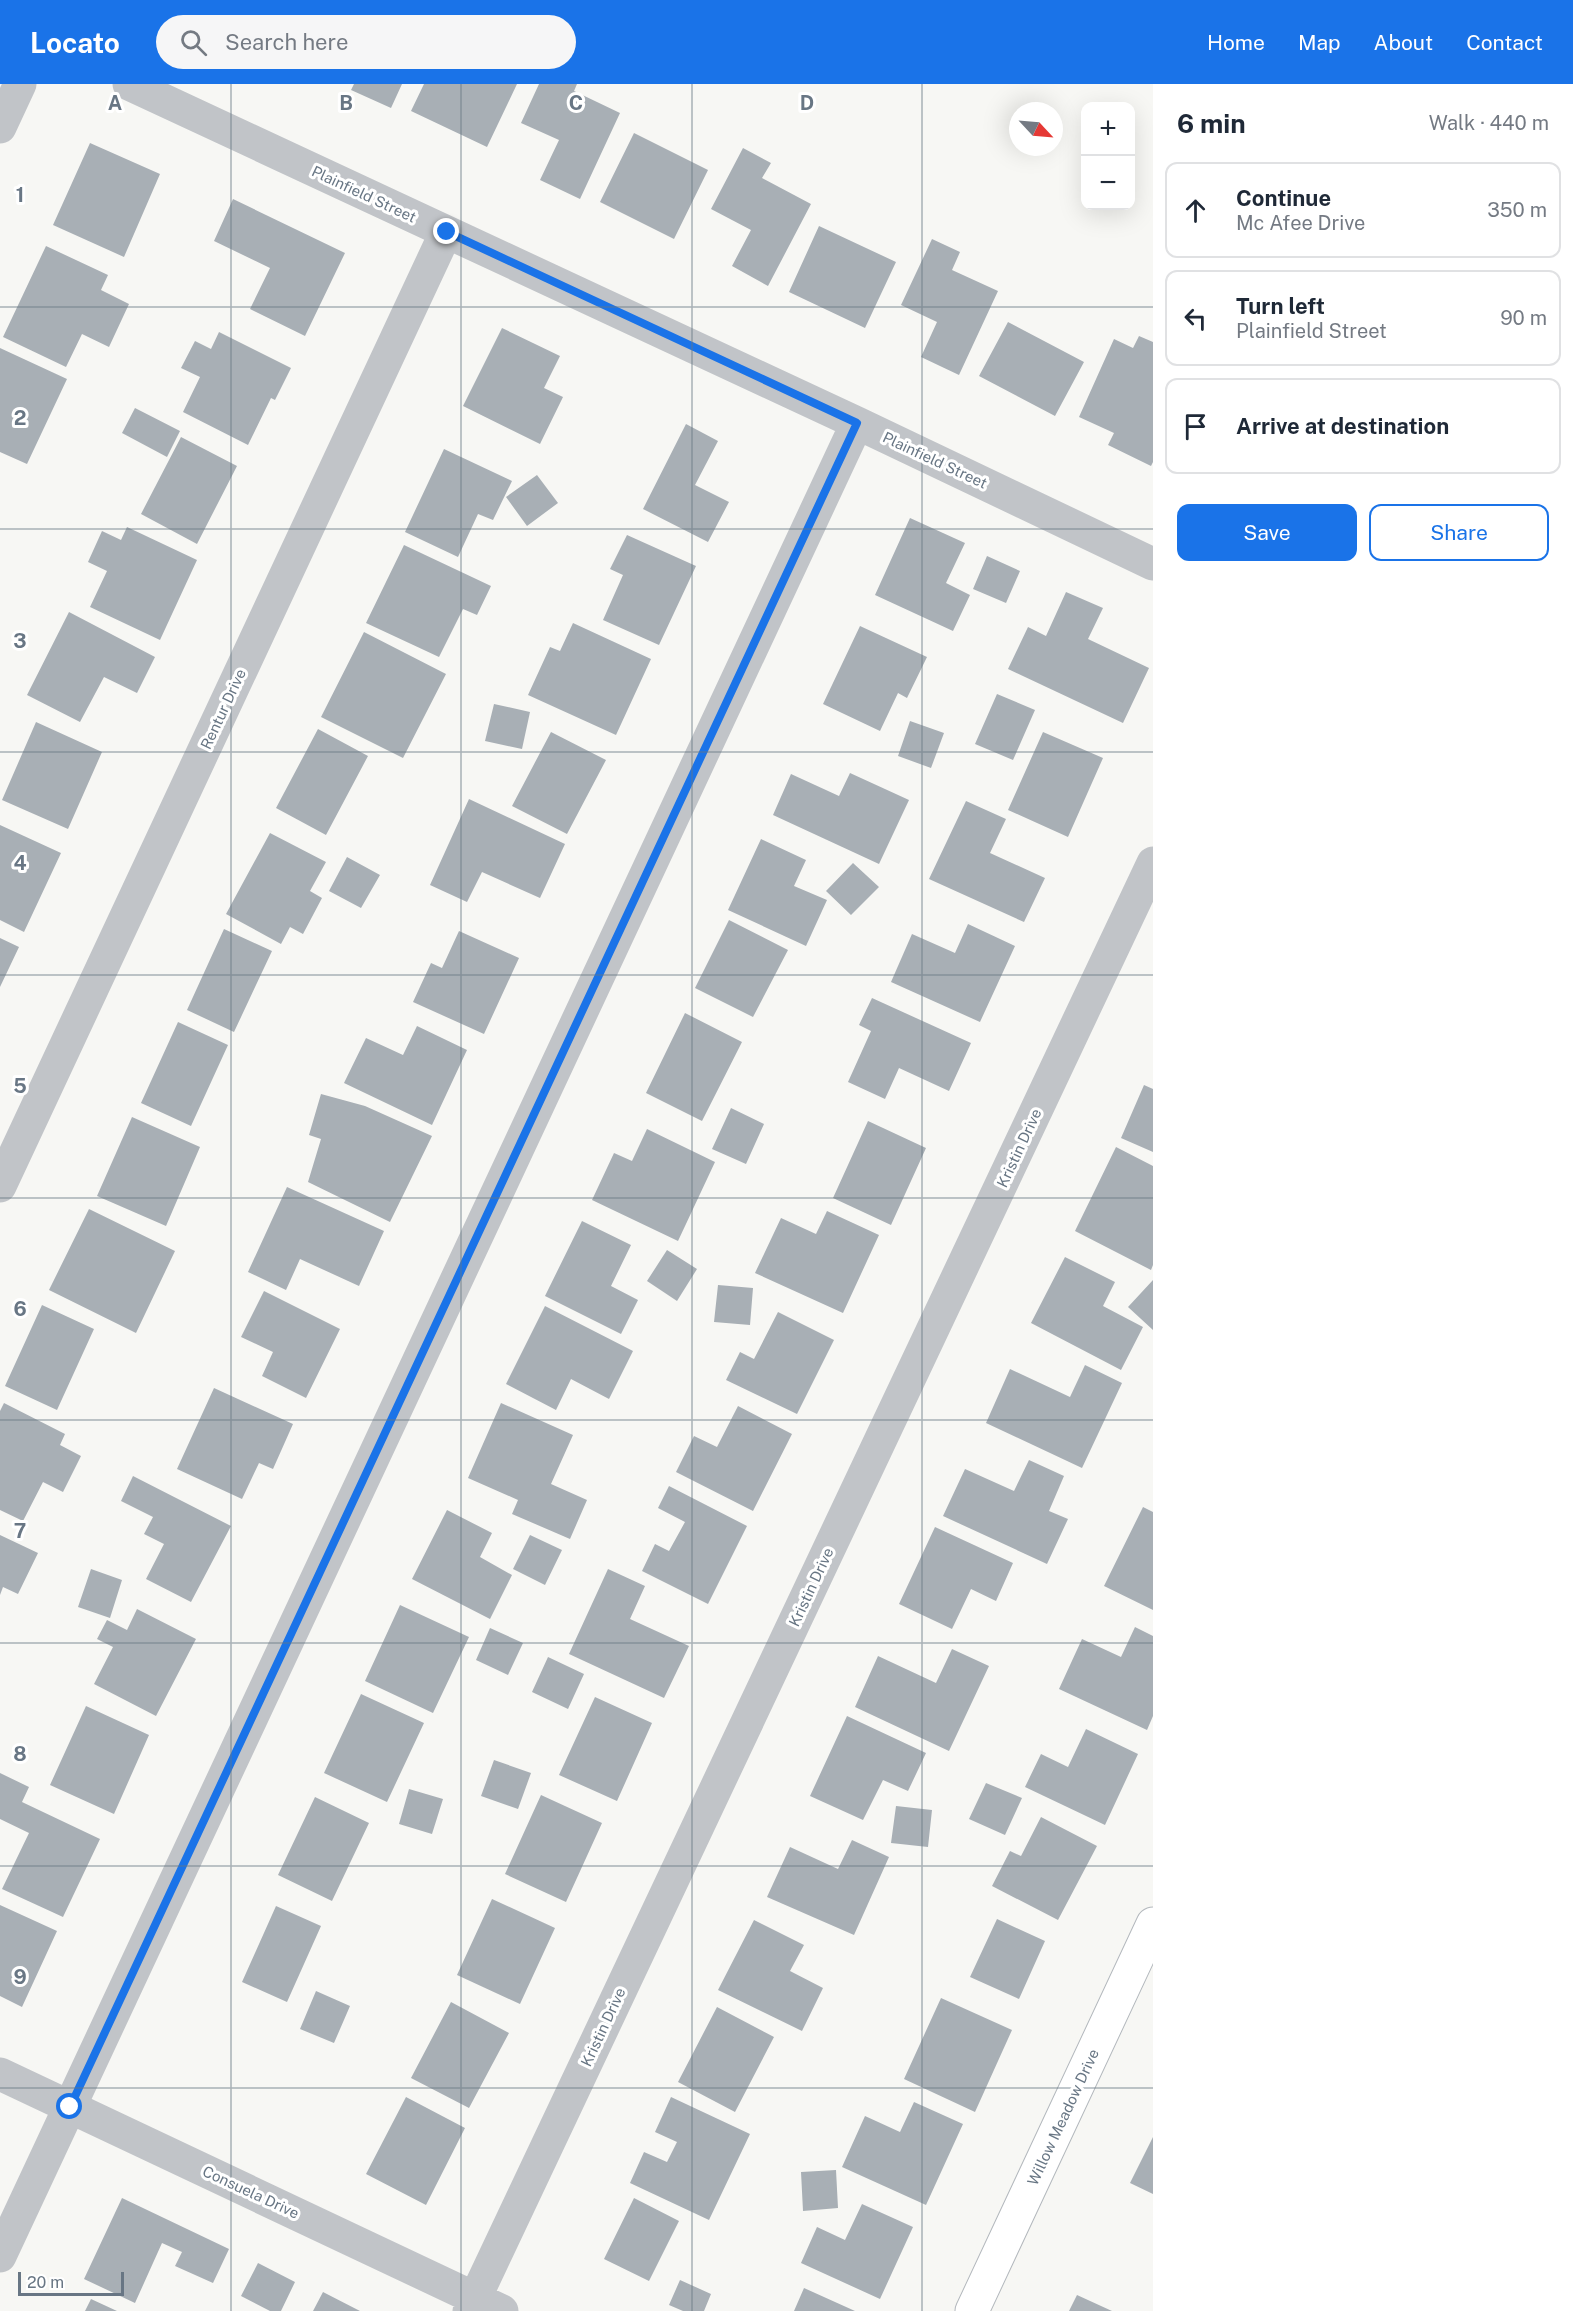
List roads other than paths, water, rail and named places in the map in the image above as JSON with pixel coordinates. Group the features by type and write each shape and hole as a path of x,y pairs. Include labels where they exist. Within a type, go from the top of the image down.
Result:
{"street":[{"path":"0,127 20,84"},
{"name":"Plainfield Street","path":"129,84 857,423 1153,564"},
{"name":"Rentur Drive","path":"0,1186 447,232"},
{"path":"0,2256 857,423"},
{"name":"Kristin Drive","path":"482,2307 1153,863"},
{"name":"Willow Meadow Drive","path":"972,2311 1153,1924"},
{"name":"Consuela Drive","path":"0,2074 482,2307"}]}
